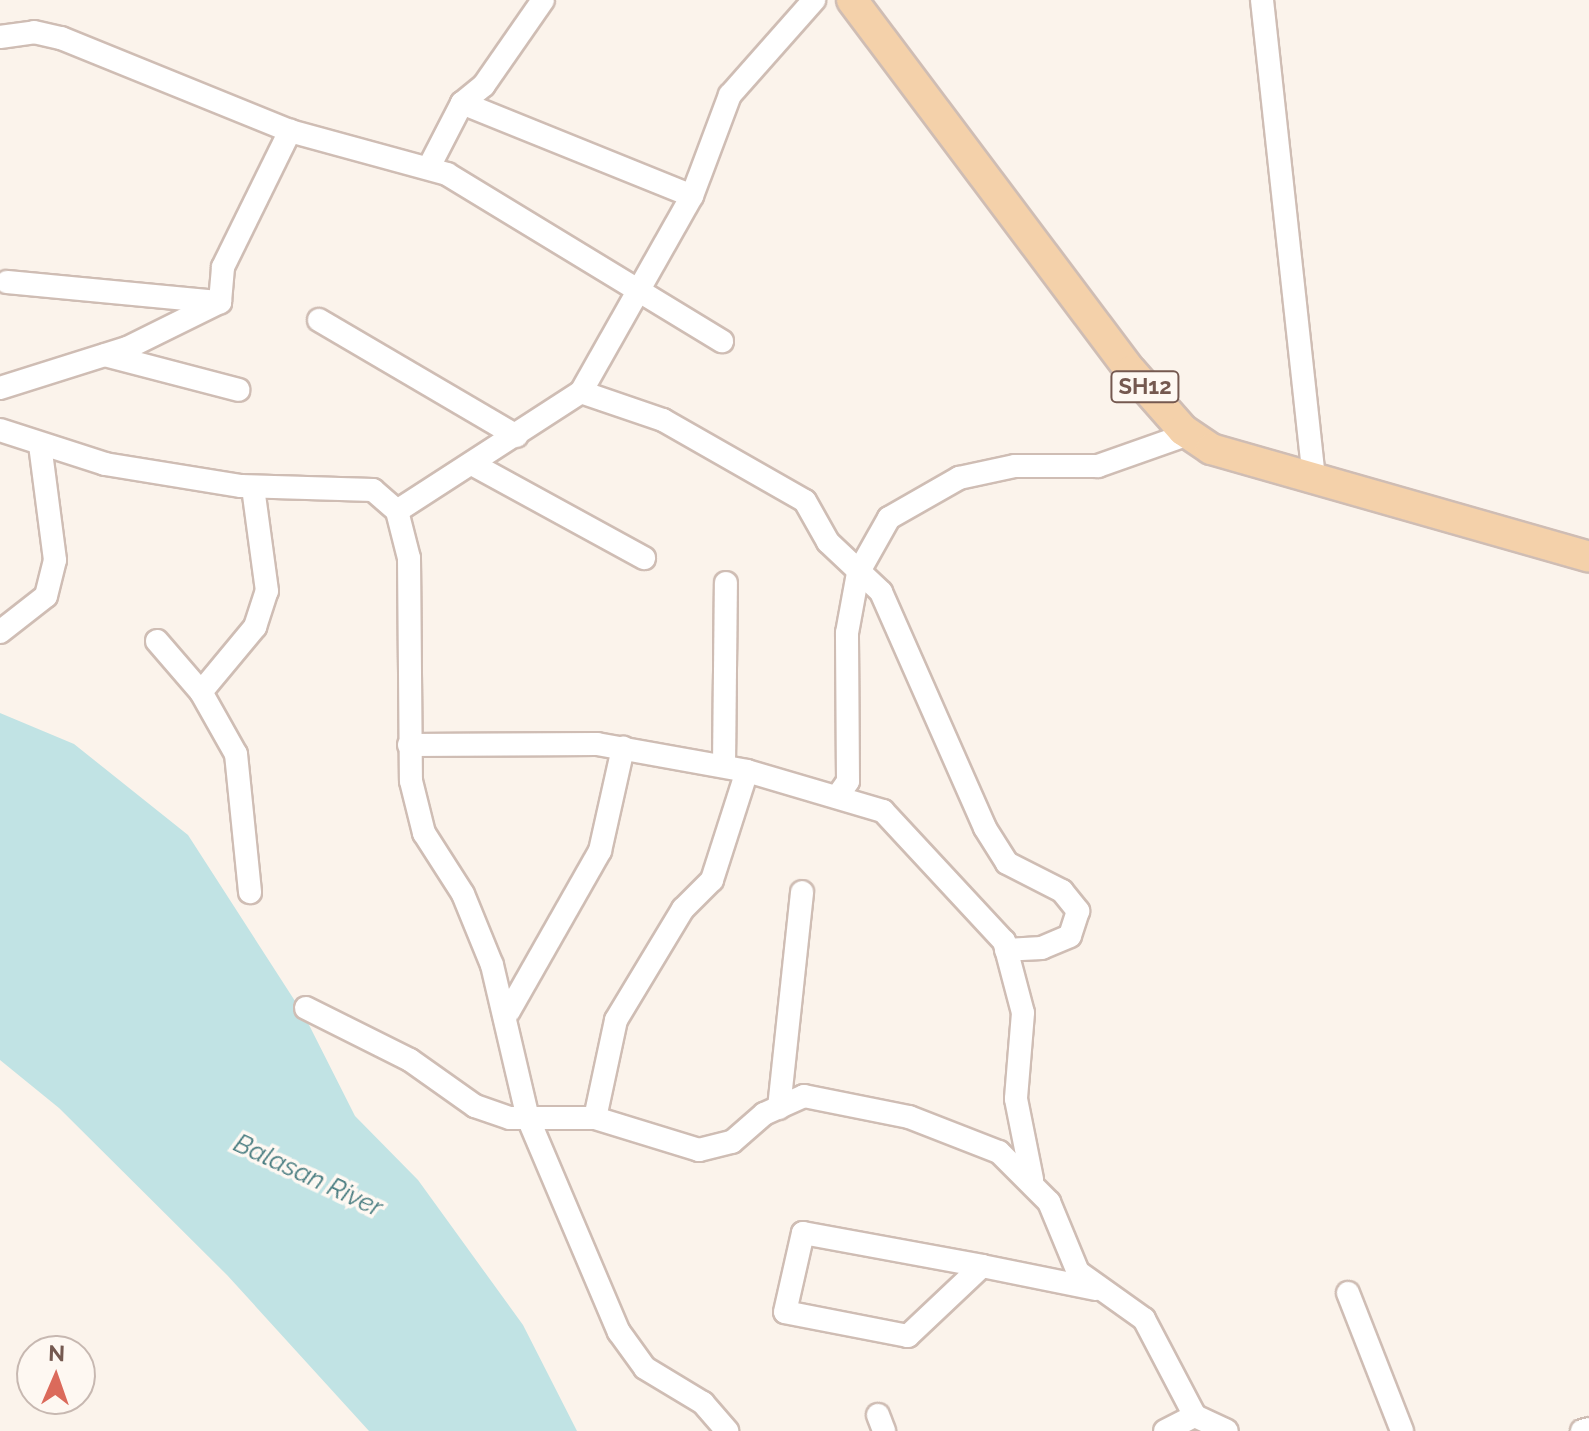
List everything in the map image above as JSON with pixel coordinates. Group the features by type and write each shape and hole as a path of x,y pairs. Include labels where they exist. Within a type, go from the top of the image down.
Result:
{"main road":[{"name":"SH12","path":"852,0 1131,371 1189,434 1211,449 1314,481 1589,557"}],"street":[{"path":"429,167 462,103 484,85 543,0"},
{"path":"397,511 474,465 581,392 636,285 692,196 730,95 814,0"},
{"path":"1262,0 1314,481"},
{"path":"0,37 61,38 290,131 429,167 636,285 722,341"},
{"path":"462,103 692,196"},
{"path":"220,302 223,267 290,131"},
{"path":"7,282 220,302"},
{"path":"0,388 104,355 220,302"},
{"path":"319,320 517,436"},
{"path":"104,355 239,390"},
{"path":"581,392 663,420 805,501 858,573 881,592 904,632 937,727 992,840 1007,863 1062,891 1078,911 1070,936 1042,948 1006,950"},
{"path":"0,430 105,464 253,487 373,490 397,511 409,558 409,745 424,833 463,894 509,1011 528,1118 626,1345 653,1376 703,1403 727,1431"},
{"path":"837,797 848,781 847,633 858,573 889,518 959,478 1015,466 1098,466 1189,434"},
{"path":"0,632 46,596 55,560 40,444"},
{"path":"474,465 554,515 644,558"},
{"path":"201,692 255,627 267,591 253,487"},
{"path":"724,766 726,583"},
{"path":"157,641 201,692 236,754 250,892"},
{"path":"409,745 545,741 623,748 747,771 883,811 1006,950 1023,1013 1016,1099 1032,1179"},
{"path":"509,1011 600,851 623,748"},
{"path":"595,1118 616,1020 683,909 712,880 747,771"},
{"path":"779,1108 802,892"},
{"path":"306,1008 410,1060 475,1106 528,1118 595,1118 699,1150 732,1142 779,1108 804,1096 909,1117 999,1152 1032,1179 1052,1208 1069,1260 1103,1290 1144,1319 1195,1416 1227,1431"},
{"path":"982,1266 908,1336 785,1312 803,1233 982,1266 1103,1290"},
{"path":"1348,1293 1402,1431"},
{"path":"1165,1431 1195,1416"},
{"path":"1582,1431 1589,1429"}],"water":[{"name":"Balasan River","path":"0,713 74,744 188,835 304,1015 355,1116 418,1180 523,1325 577,1431 369,1431 227,1275 59,1108 0,1060"}]}
